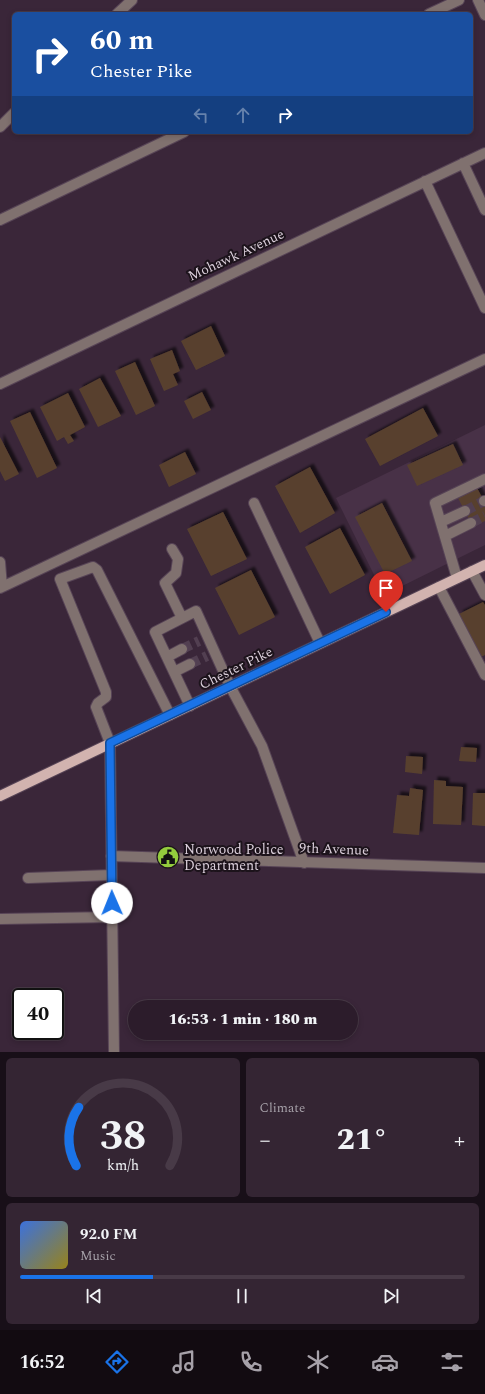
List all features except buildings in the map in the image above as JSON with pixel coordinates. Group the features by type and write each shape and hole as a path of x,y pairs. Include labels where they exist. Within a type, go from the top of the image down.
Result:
{"main road":[{"name":"Chester Pike","path":"0,796 485,565"}],"street":[{"path":"119,12 132,0"},
{"path":"433,12 459,0"},
{"path":"478,0 485,15"},
{"path":"0,127 12,115"},
{"path":"0,220 180,134"},
{"name":"Mohawk Avenue","path":"0,384 485,152"},
{"path":"463,163 485,210"},
{"path":"425,181 485,308"},
{"path":"0,562 1,588 485,359"},
{"path":"457,578 435,503 485,479"},
{"path":"254,502 320,643"},
{"path":"440,522 465,511"},
{"path":"445,536 471,524"},
{"path":"172,548 178,559 176,573 165,583 182,618"},
{"path":"53,563 106,692 106,697 98,703 96,707 110,743 114,1052"},
{"path":"60,579 93,567 98,570 170,715"},
{"path":"472,571 485,595"},
{"path":"439,587 485,675"},
{"path":"190,706 155,632 196,611 203,638 262,746 304,863"},
{"path":"167,657 182,649"},
{"path":"174,672 190,664"},
{"name":"9th Avenue","path":"111,856 485,868"},
{"path":"28,878 111,875"},
{"path":"0,919 112,917"}],"shaded area":[{"path":"485,425 485,545 384,595 336,498"}],"tunnel":[{"path":"465,511 484,501"},
{"path":"471,523 485,516"},
{"path":"182,649 199,641"},
{"path":"190,664 207,656"}],"place":[{"name":"Norwood Police Department","path":"168,857"}],"route":[{"path":"112,903 110,743 386,612"}]}
